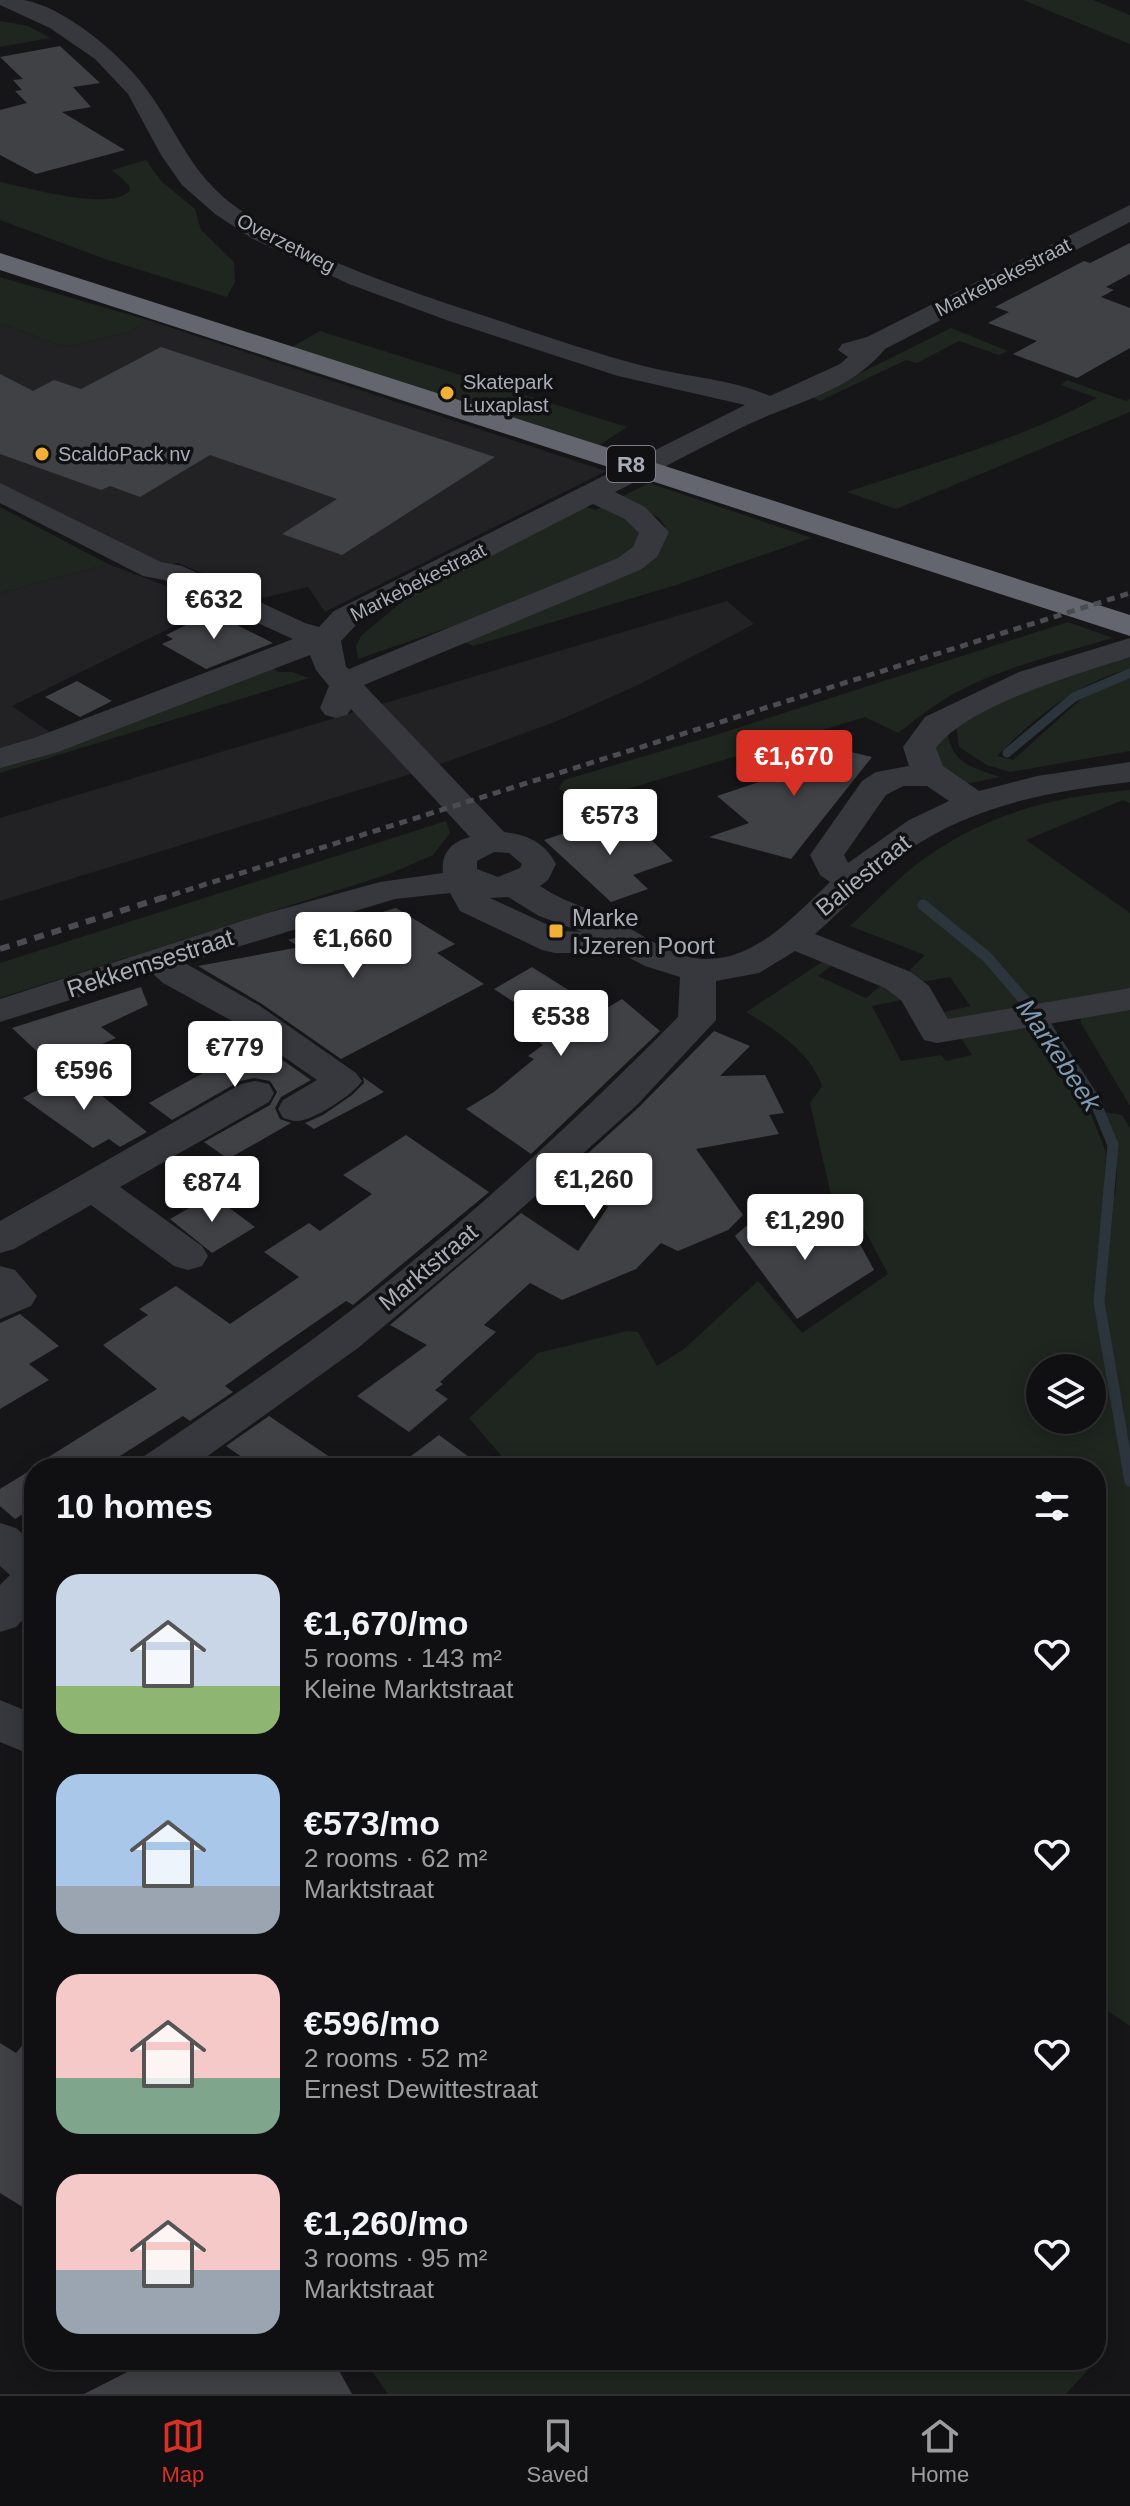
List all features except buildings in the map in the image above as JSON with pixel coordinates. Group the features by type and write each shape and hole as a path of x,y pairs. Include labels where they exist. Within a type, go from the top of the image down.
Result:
{"highway":[{"name":"R8","path":"0,235 146,295 1130,626"},
{"name":"R8","path":"0,261 146,295 1130,600"}],"street":[{"name":"Overzetweg","path":"5,0 54,20 92,42 145,103 191,183 219,208 263,234 370,283 474,321 756,408"},
{"name":"Markebekestraat","path":"494,842 332,670 322,648 325,638 345,618 756,408 848,370 870,353 876,343 1130,212"},
{"path":"1095,230 1130,240"},
{"path":"0,492 154,570 171,572 294,630 325,638"},
{"path":"334,713 347,681 629,564 646,551 654,532 647,522 592,492"},
{"path":"0,758 46,745 325,638"},
{"path":"973,802 935,776 920,757 919,747 937,724 1030,679 1130,647"},
{"name":"Baliestraat","path":"698,969 726,968 754,962 837,897 852,880 895,844 973,802 1015,790 1130,772"},
{"path":"852,880 834,871 827,855 874,788 882,779 935,776"},
{"path":"463,873 490,888 526,879 539,864 526,847 494,842 464,852 463,873 473,903 555,942 628,942"},
{"name":"Rekkemsestraat","path":"0,1011 159,959 392,889 463,873"},
{"path":"526,879 538,902 596,924 669,963 698,969"},
{"path":"788,936 898,980 916,994 937,1032 1130,999"},
{"path":"159,959 176,975 247,1014 343,1081 297,1109"},
{"name":"Marktstraat","path":"172,1458 343,1338 462,1239 623,1096 697,1020 698,969"},
{"path":"0,1239 255,1093"},
{"path":"92,1186 188,1256"},
{"path":"0,1280 16,1296 0,1305"},
{"path":"0,1540 24,1561"},
{"path":"0,1614 24,1589"},
{"path":"0,1719 24,1732"}],"shaded area":[{"path":"1023,0 1093,0 1130,15 1130,44"},
{"path":"0,21 28,26 50,38 0,47"},
{"path":"146,160 161,181 195,209 201,230 234,262 235,282 227,297 105,259 0,220 0,182 69,196 107,199 130,190 129,185 112,170"},
{"path":"0,277 148,320 129,332 65,347 0,323"},
{"path":"148,320 606,471 325,612 308,587 263,598 178,563 160,567 0,489 0,323 65,347 129,332"},
{"path":"951,328 1008,351 999,355 959,341 917,363 906,360 820,401 812,397"},
{"name":"Skatepark Luxaplast","path":"320,331 627,427 580,458 271,359"},
{"path":"1067,380 1126,401 1130,399 1130,412 896,509 847,492 1006,439 1097,398 1061,385"},
{"path":"649,483 812,538 676,585 473,646 461,641 653,557 664,542 665,526 659,518 621,497"},
{"path":"604,506 630,518 642,531 630,553 502,609 358,659 356,646 361,636 410,595 586,507 596,510"},
{"path":"0,507 108,564 0,593"},
{"path":"108,564 217,605 12,706 67,744 0,765 0,593"},
{"path":"727,601 754,624 640,684 560,720 427,769 0,901 0,818"},
{"path":"1068,622 1113,638 1023,665 971,685 942,701 898,733 865,717 611,794 577,797 559,788 564,780"},
{"path":"1130,653 1130,669 1092,683 1058,703 997,756 1013,760 1081,699 1130,677 1130,751 1010,772 987,765 959,747 956,724 982,708"},
{"path":"270,665 278,672 292,672 309,678 0,773 0,765"},
{"path":"947,730 949,742 958,757 971,767 1000,777 965,784 940,766 932,742"},
{"path":"1130,790 1130,803 1123,800 1026,840 1130,913 1130,990 1037,1023 1050,1033 1079,1103 1088,1107 1106,1152 1104,1193 1115,1195 1117,1173 1114,1143 1104,1112 1122,1115 1130,1128 1130,2026 1106,2010 1106,1458 503,1458 469,1418 538,1353 627,1331 638,1332 657,1366 684,1349 758,1281 802,1333 888,1274 857,1215 836,1217 810,1103 822,1086 817,1074 791,1043 746,1012 822,962 831,966 818,976 866,998 880,986 893,989 906,999 872,1006 901,1061 941,1055 946,1061 972,1055 944,1012 970,1006 950,977 922,982 910,970 925,955 850,926 898,880 951,841 999,818 1050,802"},
{"path":"446,821 450,833 433,855 389,874 0,998 0,963"},
{"path":"1130,1005 1130,1106 1081,1023 1081,1017"},
{"path":"371,2370 1088,2370 1066,2394 388,2394"}],"waterway":[{"name":"Markebeek","path":"1007,753 1074,697 1130,673"},
{"name":"Markebeek","path":"923,905 987,957 1045,1024 1094,1099 1113,1145 1099,1302 1130,1481"}],"railway":[{"path":"159,899 1130,593"},
{"path":"0,949 165,897"}],"place":[{"name":"Skatepark Luxaplast","path":"447,393"},
{"name":"ScaldoPack nv","path":"42,454"},
{"name":"Marke IJzeren Poort","path":"556,931"}]}
